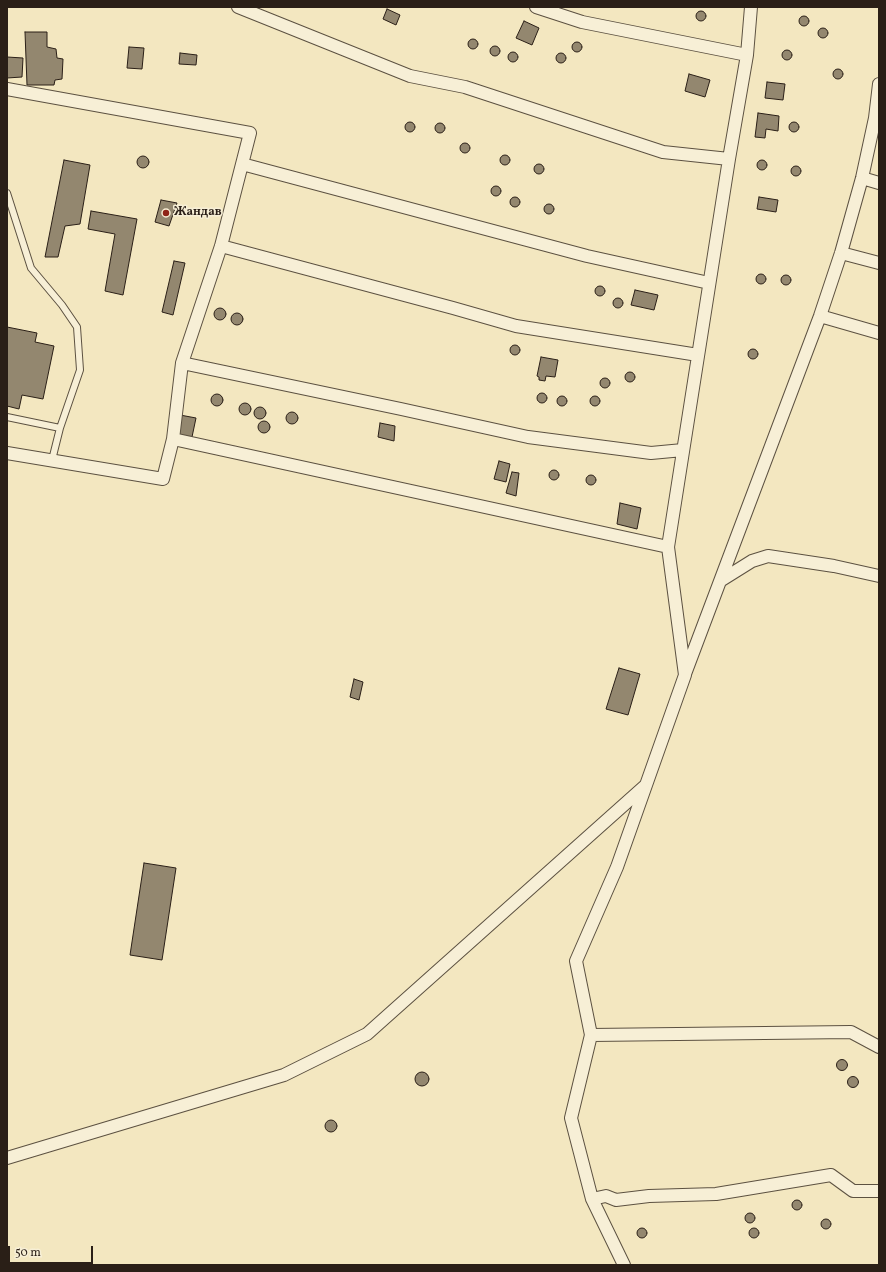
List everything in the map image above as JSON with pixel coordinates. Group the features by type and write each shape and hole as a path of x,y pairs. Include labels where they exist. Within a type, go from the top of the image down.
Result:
{"street":[{"path":"238,7 410,76 465,87 663,152 729,159"},
{"path":"536,7 582,22 747,55"},
{"path":"685,675 668,546 709,283 747,55 751,7"},
{"path":"624,1265 592,1199 571,1118 591,1035 576,960 617,867 685,675 820,316 841,253 862,178 877,118 879,84"},
{"path":"7,89 250,132 221,246 182,363 173,439 163,479 7,453"},
{"path":"242,164 587,256 709,283"},
{"path":"862,178 879,183"},
{"path":"221,246 516,326 698,355"},
{"path":"841,253 879,263"},
{"path":"820,316 879,333"},
{"path":"182,363 528,436 651,453 683,450"},
{"path":"173,439 668,546"},
{"path":"720,581 752,561 768,556 834,566 879,576"},
{"path":"7,1158 284,1075 367,1034 646,785"},
{"path":"591,1035 851,1032 879,1047"},
{"path":"592,1199 606,1196 616,1200 649,1196 716,1194 831,1175 853,1191 879,1191"}],"lane":[{"path":"7,193 31,268 62,305 77,327 80,370 60,428 52,460"},
{"path":"7,417 60,428"}],"building":[{"path":"387,9 400,15 396,25 383,19"},
{"path":"699,11 703,11 706,16 703,21 699,21 696,18 696,14"},
{"path":"802,16 806,16 808,17 808,25 802,26 799,23 799,19"},
{"path":"524,21 539,28 532,45 516,38"},
{"path":"821,28 825,28 828,33 825,38 821,38 818,35 818,31"},
{"path":"25,32 47,32 47,47 56,49 57,58 63,59 62,79 55,80 54,85 27,85"},
{"path":"471,39 475,39 477,40 477,48 471,49 468,46 468,42"},
{"path":"575,42 579,42 582,47 579,52 575,52 572,49 572,45"},
{"path":"493,46 497,46 499,47 499,55 493,56 490,53 490,49"},
{"path":"129,47 144,48 142,69 127,68"},
{"path":"785,50 789,50 792,55 789,60 785,60 782,57 782,53"},
{"path":"511,52 515,52 517,53 517,61 511,62 508,59 508,55"},
{"path":"180,53 197,55 196,65 179,64"},
{"path":"559,53 563,53 566,58 563,63 559,63 556,60 556,56"},
{"path":"7,57 23,58 22,77 7,78"},
{"path":"836,69 840,69 843,74 840,79 836,79 833,76 833,72"},
{"path":"689,74 710,80 705,97 685,91"},
{"path":"767,82 785,84 783,100 765,98"},
{"path":"758,113 779,116 778,131 766,129 765,138 755,137"},
{"path":"408,122 412,122 415,127 412,132 408,132 405,129 405,125"},
{"path":"792,122 796,122 799,127 796,132 792,132 789,129 789,125"},
{"path":"438,123 442,123 445,128 442,133 438,133 435,130 435,126"},
{"path":"463,143 467,143 469,144 469,152 463,153 460,150 460,146"},
{"path":"503,155 507,155 510,160 507,165 503,165 500,162 500,158"},
{"path":"145,156 148,157 148,167 141,168 138,167 137,160 138,157"},
{"path":"64,160 90,165 80,224 65,226 58,257 45,257"},
{"path":"760,160 764,160 767,165 764,170 760,170 757,167 757,163"},
{"path":"537,164 541,164 544,169 541,174 537,174 534,171 534,167"},
{"path":"794,166 798,166 801,171 798,176 794,176 791,173 791,169"},
{"path":"494,186 498,186 501,191 498,196 494,196 491,193 491,189"},
{"path":"513,197 517,197 520,202 517,207 513,207 510,204 510,200"},
{"path":"759,197 778,200 776,212 757,209"},
{"name":"Жандав","path":"161,200 177,203 169,226 155,222"},
{"path":"547,204 551,204 554,209 551,214 547,214 544,211 544,207"},
{"path":"91,211 137,219 123,295 105,291 115,234 88,229"},
{"path":"174,261 185,263 173,315 162,312"},
{"path":"759,274 763,274 766,279 763,284 759,284 756,281 756,277"},
{"path":"784,275 788,275 791,280 788,285 784,285 781,282 781,278"},
{"path":"598,286 602,286 605,291 602,296 598,296 595,293 595,289"},
{"path":"635,290 658,295 654,310 631,305"},
{"path":"616,298 620,298 623,303 620,308 616,308 613,305 613,301"},
{"path":"222,308 225,309 225,319 218,320 215,319 214,312 215,309"},
{"path":"239,313 242,314 242,324 235,325 232,324 231,317 232,314"},
{"path":"7,327 37,333 35,342 54,346 43,399 22,395 19,409 7,406"},
{"path":"513,345 517,345 520,350 517,355 513,355 510,352 510,348"},
{"path":"751,349 755,349 758,354 755,359 751,359 748,356 748,352"},
{"path":"541,357 558,360 555,377 546,376 545,381 539,380 539,377 537,376"},
{"path":"628,372 632,372 635,377 632,382 628,382 625,379 625,375"},
{"path":"603,378 607,378 610,383 607,388 603,388 600,385 600,381"},
{"path":"540,393 544,393 547,398 544,403 540,403 537,400 537,396"},
{"path":"219,394 222,395 222,405 215,406 212,405 211,398 212,395"},
{"path":"560,396 564,396 567,401 564,406 560,406 557,403 557,399"},
{"path":"593,396 597,396 600,401 597,406 593,406 590,403 590,399"},
{"path":"247,403 250,404 250,414 243,415 240,414 239,407 240,404"},
{"path":"262,407 265,408 265,418 258,419 255,418 254,411 255,408"},
{"path":"294,412 297,413 297,423 290,424 287,423 286,416 287,413"},
{"path":"180,415 196,418 192,437 179,436"},
{"path":"266,421 269,422 269,432 262,433 259,432 258,425 259,422"},
{"path":"380,423 395,426 394,441 378,437"},
{"path":"499,461 510,464 506,482 494,479"},
{"path":"552,470 556,470 559,475 556,480 552,480 549,477 549,473"},
{"path":"512,472 519,473 516,496 506,493"},
{"path":"589,475 593,475 596,480 593,485 589,485 586,482 586,478"},
{"path":"620,503 641,508 637,529 617,524"},
{"path":"619,668 640,674 628,715 606,709"},
{"path":"354,679 363,682 359,700 350,697"},
{"path":"144,863 176,868 162,960 130,955"},
{"path":"840,1060 844,1060 846,1061 846,1069 840,1070 837,1067 837,1063"},
{"path":"422,1072 427,1074 429,1079 427,1084 422,1086 417,1084 415,1079 417,1074"},
{"path":"851,1077 855,1077 857,1078 857,1086 851,1087 848,1084 848,1080"},
{"path":"333,1120 336,1121 336,1131 329,1132 326,1131 325,1124 326,1121"},
{"path":"795,1200 799,1200 801,1201 801,1209 795,1210 792,1207 792,1203"},
{"path":"748,1213 752,1213 754,1214 754,1222 748,1223 745,1220 745,1216"},
{"path":"824,1219 828,1219 830,1220 830,1228 824,1229 821,1226 821,1222"},
{"path":"640,1228 644,1228 646,1229 646,1237 640,1238 637,1235 637,1231"},
{"path":"752,1228 756,1228 758,1229 758,1237 752,1238 749,1235 749,1231"}],"place":[{"name":"Жандав","path":"166,213"}]}
